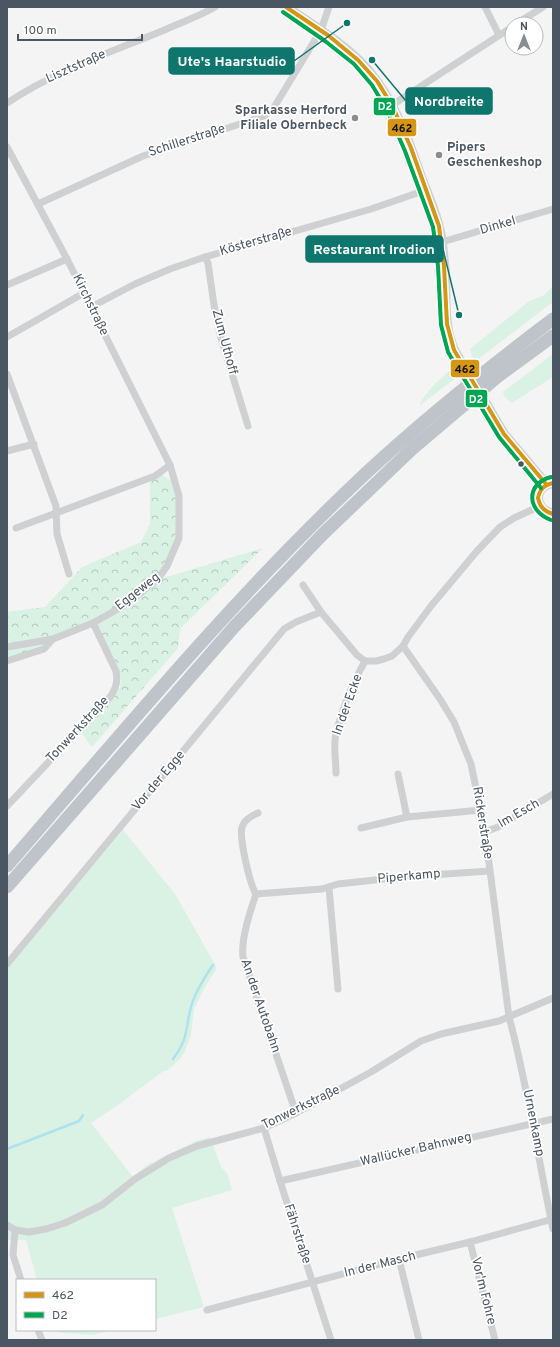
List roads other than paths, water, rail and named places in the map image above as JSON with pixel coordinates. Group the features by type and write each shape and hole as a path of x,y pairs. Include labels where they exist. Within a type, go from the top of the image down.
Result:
{"highway":[{"path":"7,866 183,664 277,561 364,475 454,395 553,319"},
{"path":"7,887 280,577 412,449 498,377 553,336"}],"street":[{"name":"Lisztstraße","path":"7,103 27,90 62,72 215,7"},
{"path":"286,7 322,30 367,69 392,105 408,140 439,226 442,242 446,313 450,340 454,350 504,434 550,484 542,488 538,496 540,506 548,513 553,514"},
{"name":"Schillerstraße","path":"38,204 143,156 264,116 273,109 322,30 329,7"},
{"path":"486,7 499,35"},
{"path":"529,16 543,7"},
{"path":"392,105 504,32"},
{"name":"Kirchstraße","path":"7,147 67,259 170,465"},
{"name":"Kösterstraße","path":"91,307 146,278 205,257 371,209 426,190"},
{"name":"Dinkel","path":"442,242 553,209"},
{"name":"Zum Uthoff","path":"205,257 208,263 214,305 221,338 248,426"},
{"path":"7,285 67,259"},
{"path":"7,337 84,293"},
{"path":"7,374 56,506 55,513 57,534 69,574"},
{"path":"7,451 34,444"},
{"path":"16,528 155,476 170,465"},
{"name":"Eggeweg","path":"7,647 53,639 93,623 125,605 158,579 167,566 179,538 179,496 170,465"},
{"path":"303,585 321,612 357,654 365,661 376,661 388,658 403,646 431,606 500,527 514,518 540,506"},
{"name":"Vor der Egge","path":"7,964 284,629 296,622 321,612"},
{"name":"Tonwerkstraße","path":"7,806 111,696 117,687 118,680 116,672 93,623"},
{"path":"7,661 44,649 53,639"},
{"name":"Rickerstraße","path":"403,646 440,698 454,722 471,764 485,832 509,1017"},
{"name":"In der Ecke","path":"336,773 336,734 353,685 365,661"},
{"path":"398,774 407,817"},
{"name":"Im Esch","path":"485,832 498,827 553,794"},
{"path":"361,828 407,817 481,810"},
{"path":"256,894 252,888 241,828 250,816 258,813"},
{"name":"Piperkamp","path":"256,894 329,888 338,884 403,877 489,871"},
{"path":"329,888 338,988"},
{"name":"An der Autobahn","path":"256,894 243,940 243,956 296,1113"},
{"name":"Tonwerkstraße","path":"7,1225 15,1230 29,1232 46,1229 64,1223 102,1205 135,1179 169,1158 197,1146 264,1128 296,1113 371,1072 421,1041 441,1034 499,1021 553,998"},
{"name":"Urnenkamp","path":"509,1017 516,1042 533,1123 553,1229"},
{"name":"Wallücker Bahnweg","path":"280,1181 553,1119"},
{"name":"Fährstraße","path":"264,1128 331,1340"},
{"name":"In der Masch","path":"207,1310 552,1220"},
{"path":"15,1230 10,1244 21,1279"},
{"name":"Vor'm Fohre","path":"470,1242 495,1340"},
{"path":"399,1259 419,1340"}],"waterway":[{"path":"173,1059 182,1045 195,996 213,965"},
{"path":"7,1149 79,1121 83,1115"}],"place":[{"name":"Ute's Haarstudio","path":"347,23"},
{"name":"Nordbreite","path":"372,60"},
{"name":"Sparkasse Herford Filiale Obernbeck","path":"355,118"},
{"name":"Pipers Geschenkeshop","path":"439,155"},
{"name":"Restaurant Irodion","path":"459,315"}]}
